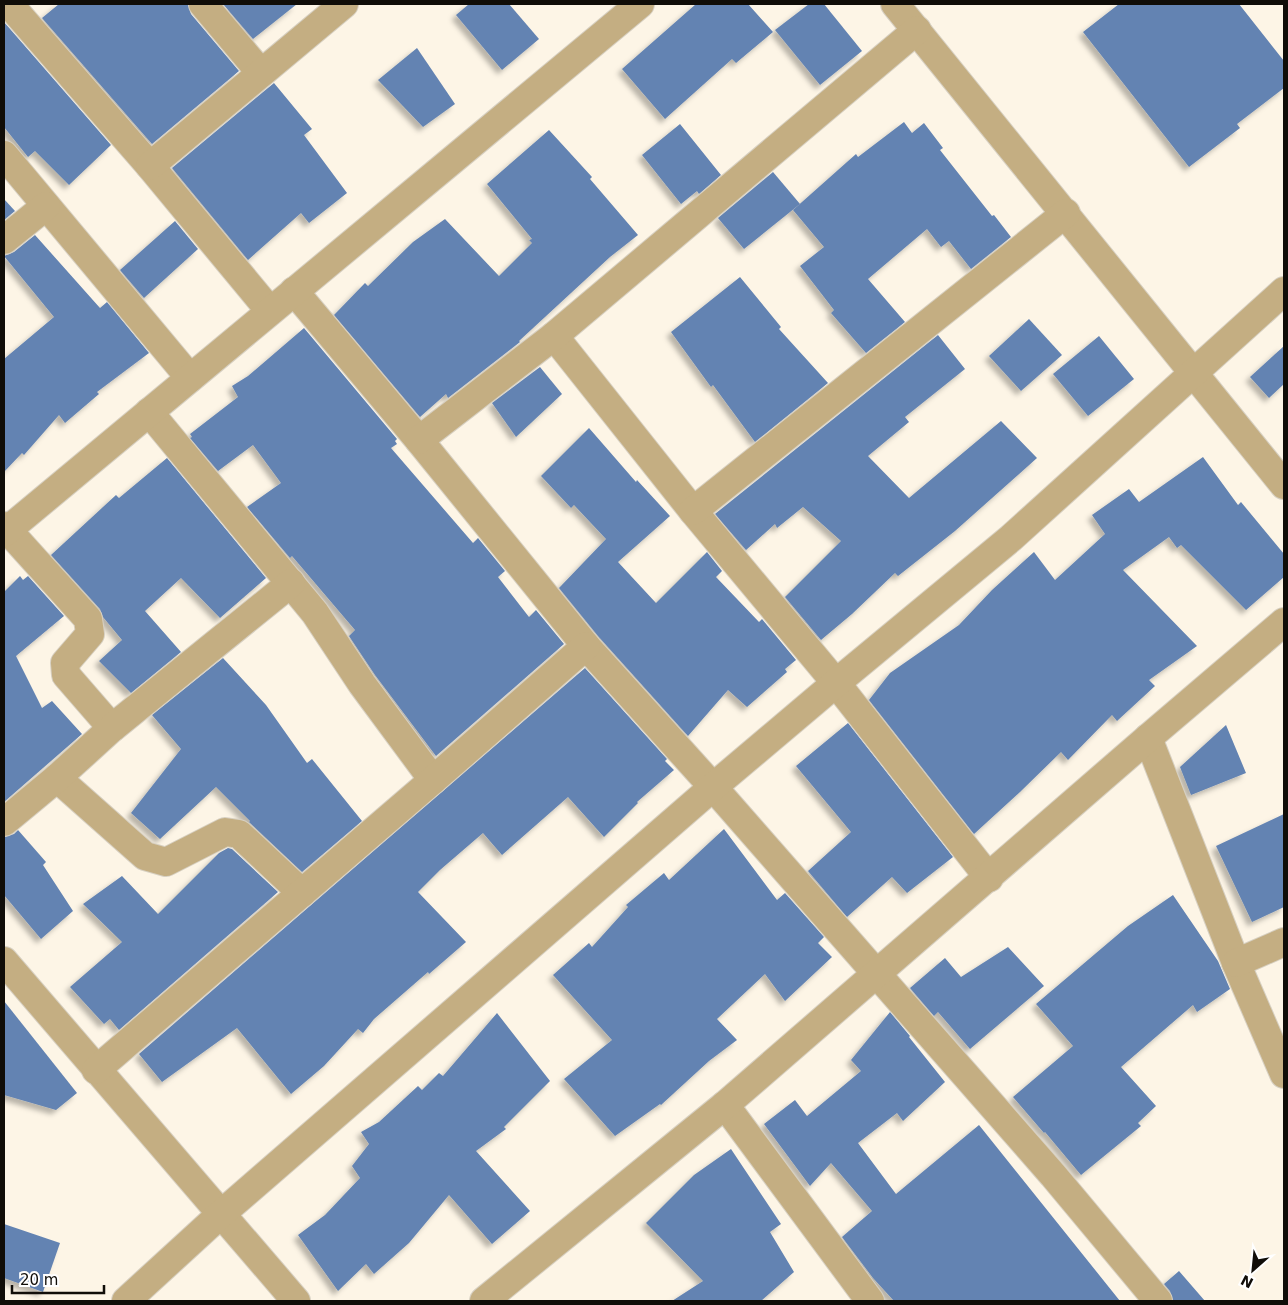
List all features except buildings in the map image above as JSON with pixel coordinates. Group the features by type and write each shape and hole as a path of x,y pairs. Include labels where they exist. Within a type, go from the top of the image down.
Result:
{"street":[{"path":"9,4 150,166 270,311"},
{"path":"203,4 261,73"},
{"path":"150,166 344,4"},
{"path":"112,728 66,675 64,663 90,634 88,619 5,530 640,4"},
{"path":"895,4 1066,213 1284,485"},
{"path":"419,440 554,336 917,30"},
{"path":"4,155 190,378"},
{"path":"4,240 46,206"},
{"path":"693,512 1066,213"},
{"path":"294,291 419,440 586,646 713,787 1053,1175 1158,1301"},
{"path":"126,1301 221,1214 713,787 1011,538 1284,291"},
{"path":"554,336 693,512 836,683 989,878"},
{"path":"148,412 315,613 362,684 433,780"},
{"path":"4,822 57,778 112,728 291,583"},
{"path":"484,1301 725,1105 1284,622"},
{"path":"96,1070 586,646"},
{"path":"1148,738 1236,963 1284,1074"},
{"path":"57,778 145,856 166,862 225,832 239,834 302,893"},
{"path":"1236,963 1284,942"},
{"path":"4,961 296,1301"},
{"path":"725,1105 870,1301"}]}
